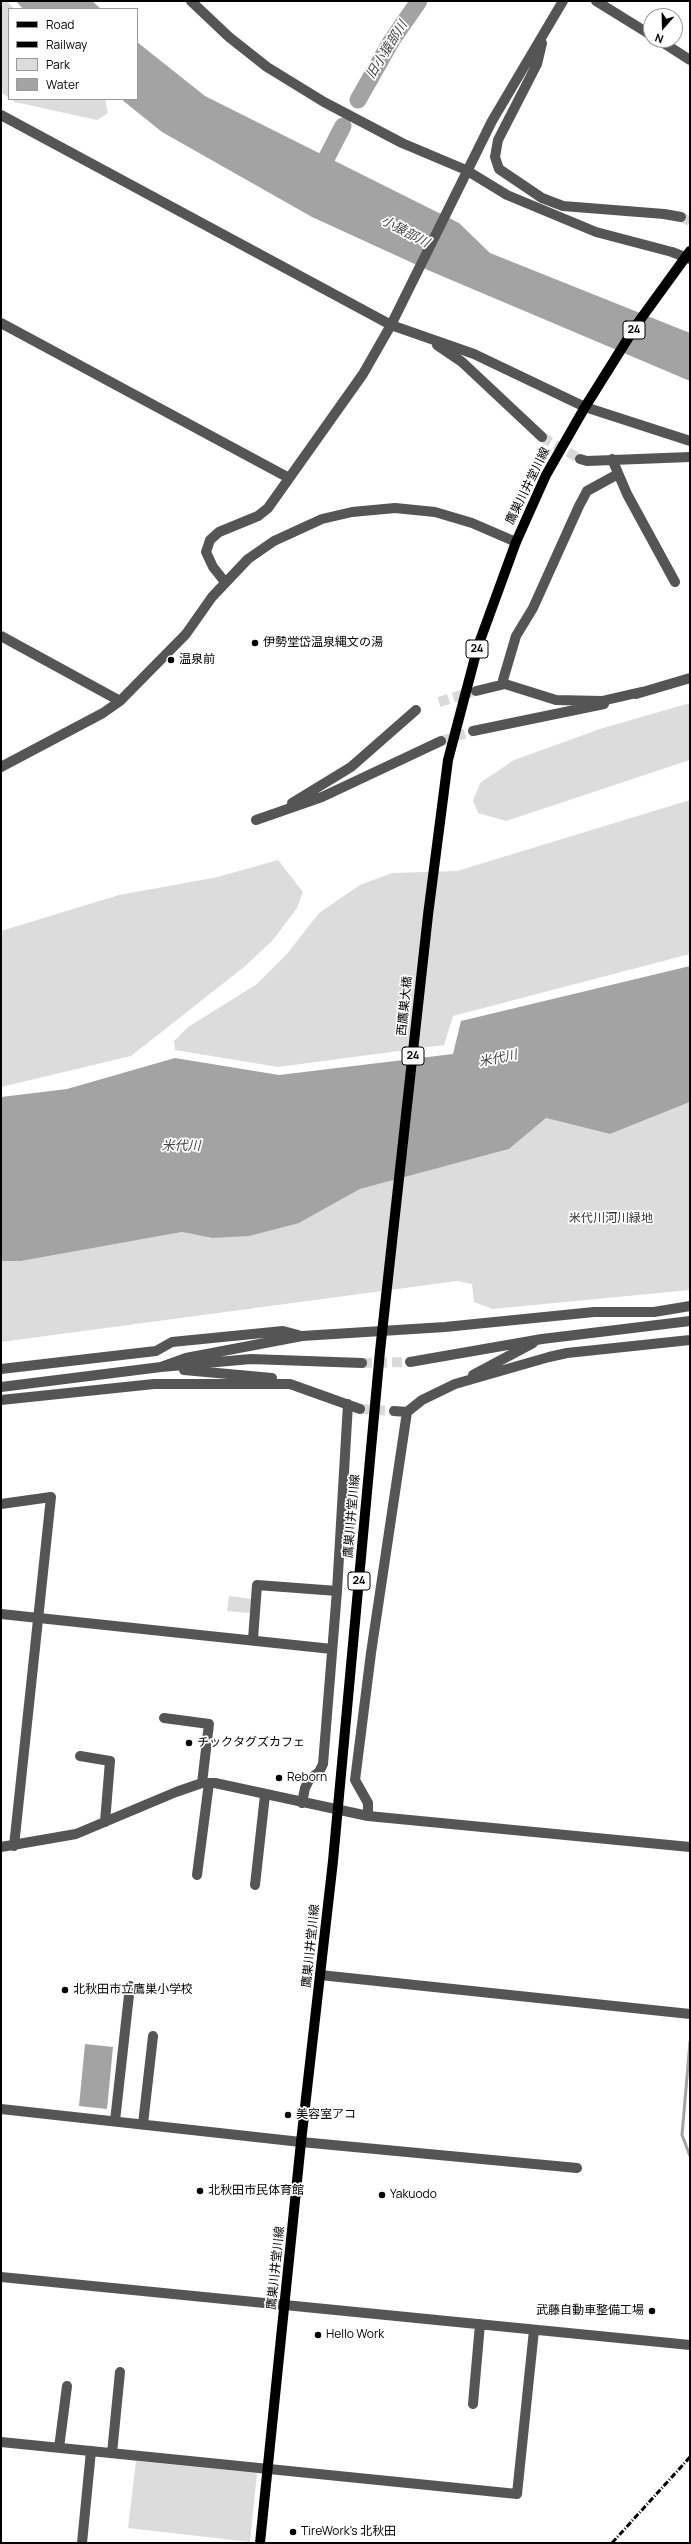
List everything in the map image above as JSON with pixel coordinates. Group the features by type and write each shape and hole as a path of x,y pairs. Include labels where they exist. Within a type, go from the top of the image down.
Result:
{"main road":[{"name":"鷹巣川井堂川線","path":"448,760 478,646 516,542 546,476 593,394 677,268 688,256"},
{"name":"西鷹巣大橋","path":"380,1351 448,760"},
{"name":"鷹巣川井堂川線","path":"260,2543 301,2142 338,1810 380,1351"}],"street":[{"path":"191,1 229,37 262,63 324,102 402,143 466,170 508,195 596,232 688,256"},
{"path":"224,582 213,567 206,552 210,540 219,532 258,516 268,508 363,374 393,321 466,170 492,121 563,1"},
{"path":"596,1 643,30"},
{"path":"545,32 536,64 498,140 495,157 499,169 542,198 563,206 664,214 681,217"},
{"path":"671,48 690,60"},
{"path":"1,115 393,321 424,335 474,354 585,407 690,441"},
{"path":"1,323 289,478"},
{"path":"424,335 462,362 542,437"},
{"path":"580,459 690,457"},
{"path":"612,459 618,474 676,582"},
{"path":"505,684 503,680 505,671 516,636 532,608 578,506 587,491 618,474"},
{"path":"1,767 104,713 120,701 186,634 224,582 248,559 274,542 322,519 352,512 395,508 435,512 472,523 516,542"},
{"path":"1,636 120,701"},
{"path":"473,731 598,706 690,678"},
{"path":"476,691 505,684 556,700 602,701 642,692"},
{"path":"416,710 351,767 287,806 256,820 322,797 441,741"},
{"path":"161,1367 186,1358 302,1336 445,1327 594,1312 654,1312 690,1306"},
{"path":"410,1362 542,1339 690,1321"},
{"path":"1,1369 156,1351 172,1342 282,1330 302,1336"},
{"path":"368,1816 368,1803 355,1780 372,1645 407,1412 422,1400 542,1339"},
{"path":"455,1384 567,1353 690,1340"},
{"path":"1,1387 161,1367 251,1359 362,1363"},
{"path":"161,1367 272,1378 360,1409"},
{"path":"1,1400 154,1384 290,1384"},
{"path":"302,1803 305,1788 309,1780 319,1772 323,1764 337,1592 348,1404"},
{"path":"394,1411 407,1412"},
{"path":"1,1504 51,1497 14,1846"},
{"path":"253,1639 257,1585 337,1592"},
{"path":"1,1614 39,1619 253,1639 332,1649"},
{"path":"164,1718 209,1724 197,1875"},
{"path":"80,1756 110,1761 105,1822"},
{"path":"1,1847 14,1846 76,1834 205,1783 237,1786 265,1795 368,1816 690,1847"},
{"path":"255,1885 265,1795"},
{"path":"320,1975 690,2014"},
{"path":"115,2121 130,1986"},
{"path":"143,2124 153,2036"},
{"path":"1,2109 301,2142 577,2168"},
{"path":"1,2277 690,2345"},
{"path":"473,2404 480,2324"},
{"path":"1,2442 517,2494 534,2330"},
{"path":"112,2454 120,2372"},
{"path":"59,2448 67,2386"},
{"path":"82,2543 91,2451"}],"green space":[{"path":"1,1 7,1 13,8 8,8 8,97 1,92"},
{"path":"12,100 105,100 108,113 97,120 15,102"},
{"path":"690,703 690,760 506,821 478,813 473,801 480,783 514,760 600,729"},
{"path":"690,800 690,954 453,1016 444,1045 278,1067 175,1050 174,1041 188,1027 257,984 287,954 319,913 360,885 392,873 457,871"},
{"path":"278,860 303,892 297,908 273,940 244,967 131,1056 1,1087 1,931 119,895 218,877"},
{"name":"米代川河川緑地","path":"690,1102 690,1290 492,1309 474,1302 472,1284 457,1281 1,1342 1,1261 21,1261 182,1232 212,1238 299,1223 360,1189 509,1149 546,1118 610,1134"},
{"path":"229,1596 251,1599 250,1613 227,1611"},
{"path":"136,2461 257,2473 250,2542 128,2528"}],"water":[{"path":"16,1 92,1 100,8 22,8"},
{"name":"小猿部川","path":"138,43 205,96 459,223 490,253 690,333 690,381 430,271 312,217 162,132 122,100 138,100"},
{"name":"米代川","path":"690,966 690,1102 610,1134 546,1118 509,1149 360,1189 299,1223 249,1236 212,1238 182,1232 21,1261 1,1261 1,1097 67,1089 175,1058 279,1075 453,1054 461,1021"},
{"path":"85,2044 113,2047 107,2109 79,2106"}],"waterway":[{"name":"旧小猿部川","path":"358,100 392,40 419,1"},
{"name":"旧小猿部川","path":"321,179 327,157 343,126"},
{"path":"690,2042 682,2135 690,2156"}],"tunnel":[{"path":"681,217 690,221"},
{"path":"542,437 580,459"},
{"path":"439,702 472,692"},
{"path":"441,741 473,731"},
{"path":"362,1363 410,1362"},
{"path":"360,1409 394,1411"}],"railway":[{"path":"612,2543 690,2457"}],"place":[{"name":"伊勢堂岱温泉縄文の湯","path":"255,643"},
{"name":"温泉前","path":"171,660"},
{"name":"チックタグズカフェ","path":"189,1743"},
{"name":"Reborn","path":"279,1778"},
{"name":"北秋田市立鷹巣小学校","path":"65,1990"},
{"name":"美容室アコ","path":"288,2115"},
{"name":"北秋田市民体育館","path":"200,2191"},
{"name":"Yakuodo","path":"382,2195"},
{"name":"武藤自動車整備工場","path":"652,2311"},
{"name":"Hello Work","path":"318,2335"},
{"name":"TireWork's 北秋田","path":"293,2532"}]}
